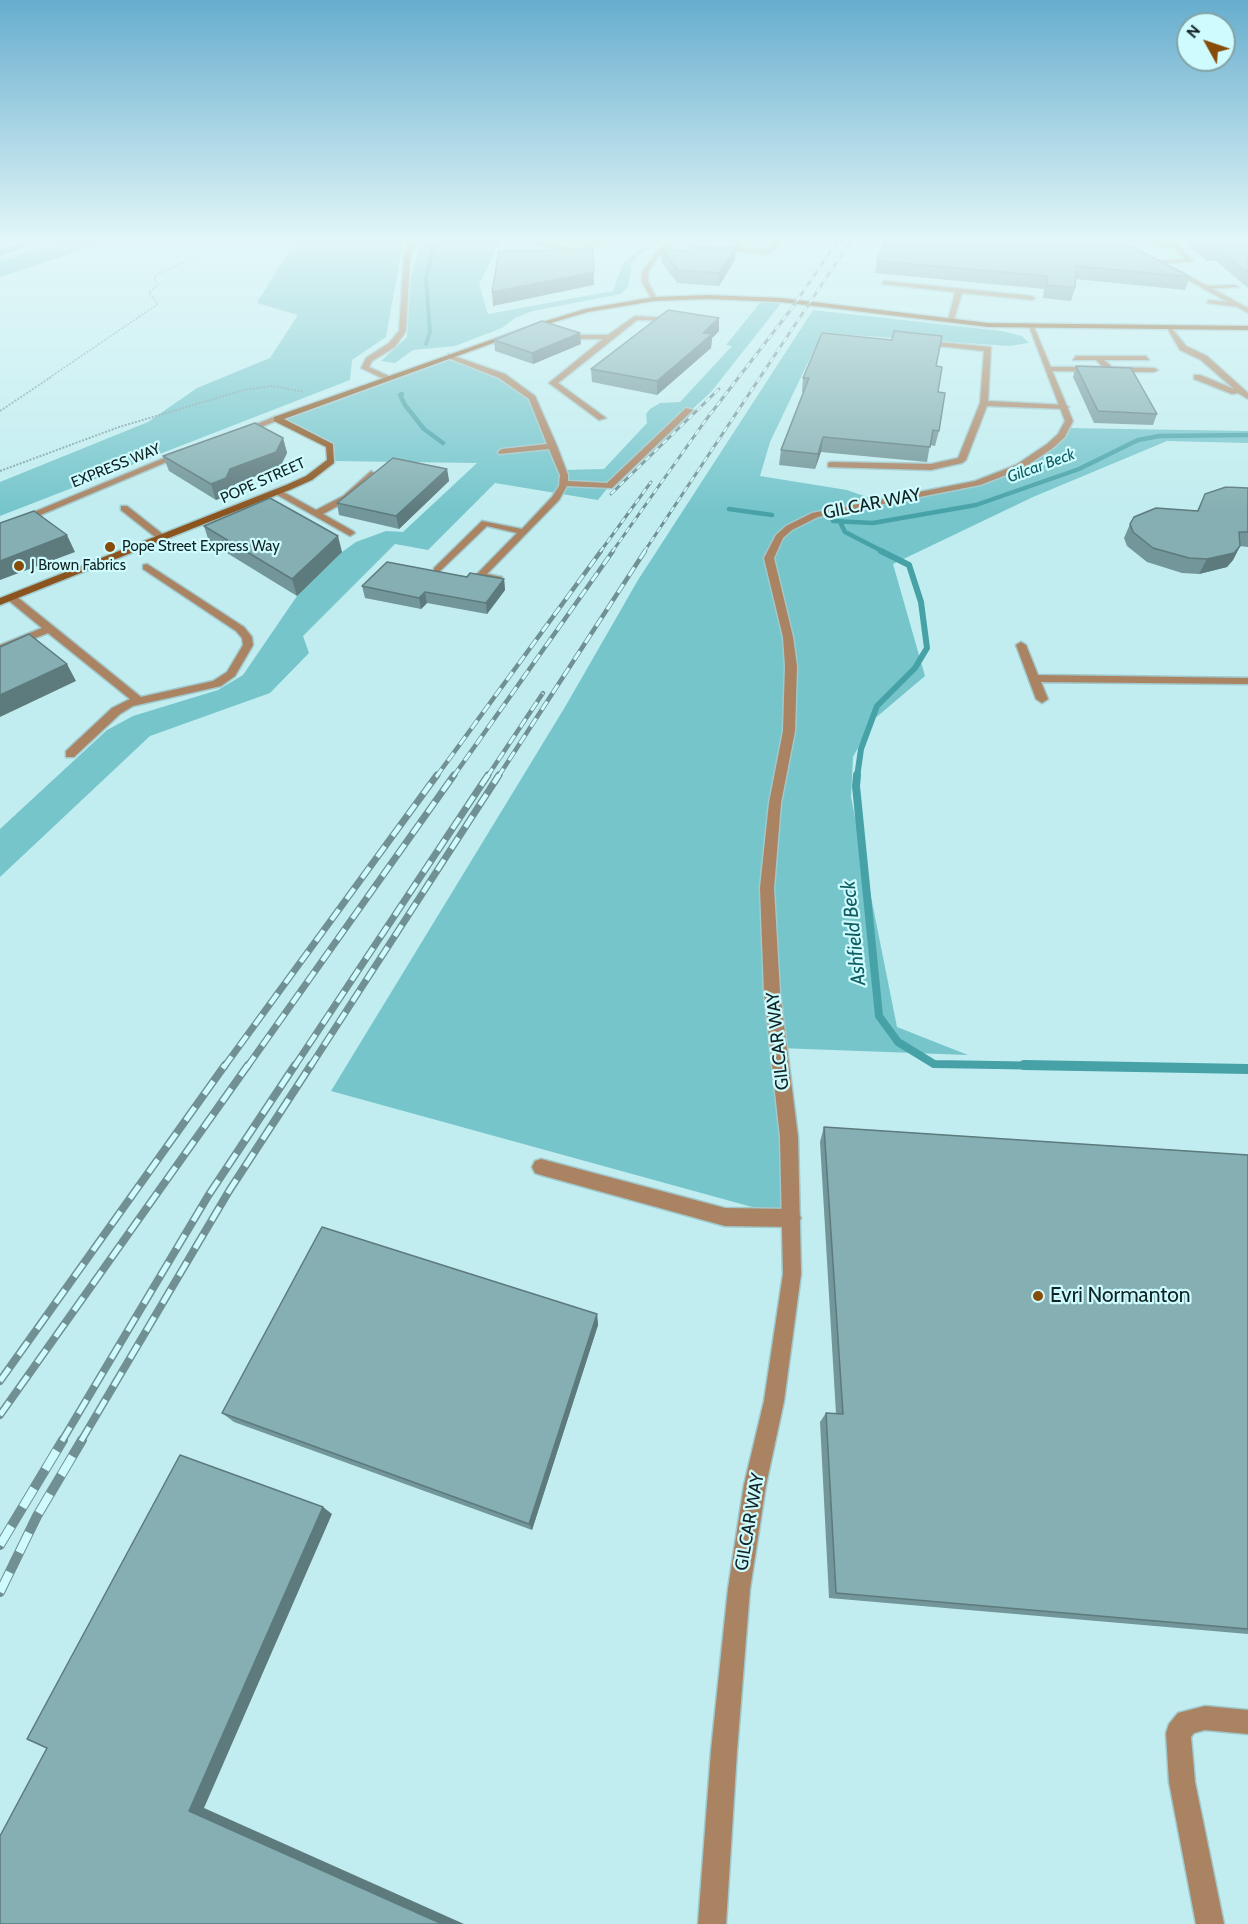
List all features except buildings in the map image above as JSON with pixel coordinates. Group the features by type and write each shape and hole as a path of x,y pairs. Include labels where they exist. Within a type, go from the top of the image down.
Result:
{"street":[{"path":"387,379 365,368 369,360 392,345 401,332"},
{"path":"228,437 519,332"},
{"path":"554,332 572,337 610,338"},
{"path":"602,418 553,383 618,332"},
{"name":"GILCAR WAY","path":"712,1924 724,1741 739,1589 784,1335 792,1274 789,1137 772,993 766,888 769,844 789,731 791,697 788,637 769,567 772,547 789,528 830,510 952,488 1009,471 1035,458 1062,435 1069,421 1033,332"},
{"path":"1171,332 1183,348 1204,358 1246,396"},
{"path":"831,465 931,467 962,460 984,403 988,349 908,341"},
{"path":"1169,346 1179,343"},
{"path":"451,356 501,376 525,391 537,406 564,475 556,498 480,576 498,579"},
{"path":"1076,358 1146,358"},
{"path":"1098,358 1108,369"},
{"path":"1050,369 1154,370"},
{"path":"1197,377 1246,396"},
{"path":"984,403 1065,407"},
{"path":"563,483 609,486 687,412 670,411"},
{"name":"POPE STREET","path":"0,602 277,492 309,478 331,462 330,446 277,419"},
{"path":"502,452 553,446"},
{"name":"EXPRESS WAY","path":"0,529 190,452"},
{"path":"316,514 346,498 370,474"},
{"path":"277,492 350,533"},
{"path":"124,508 162,538"},
{"path":"438,570 485,523 524,532"},
{"path":"70,754 116,711 138,700 168,697 217,684 231,674 248,645 247,638 240,629 147,567"},
{"path":"12,598 138,700"},
{"path":"0,649 50,628"},
{"path":"1021,645 1042,699"},
{"path":"1034,678 1248,681"},
{"path":"542,1167 725,1217 792,1218"},
{"path":"1210,1924 1182,1782 1178,1732 1187,1722 1206,1718 1248,1722"}],"path":[{"path":"0,411 117,332"},
{"path":"0,471 119,427 261,386 285,388 334,398"}],"shaded area":[{"path":"287,332 387,332 386,337 352,360 350,380 0,516 0,482 148,422 197,388 270,358"},
{"path":"407,332 492,332 455,346 413,350 395,363 381,361 407,337"},
{"path":"737,332 759,332 711,392 609,486 598,500 495,483 428,550 395,544 303,636 309,653 270,693 150,736 0,877 0,829 107,730 133,716 218,690 243,675 297,596 342,552 356,542 386,531 403,532 477,463 331,461 330,446 277,419 451,356 502,376 525,391 562,470 604,469 647,423 646,414 650,409 660,403 680,402 732,346 726,345"},
{"path":"799,332 1005,332 1022,336 1029,343 1009,346 822,333 770,442 760,476 847,490 878,501 952,488 1019,467 1067,428 1248,431 1248,443 1167,441 1033,497 893,564 925,676 873,720 853,757 851,797 897,1027 968,1055 779,1048 792,1218 331,1091 565,707 638,580"}],"waterway":[{"path":"426,344 430,332"},
{"path":"402,394 400,395 405,405 424,429 443,443"},
{"name":"Gilcar Beck","path":"833,521 873,523 976,505 1079,469 1138,440 1159,436 1248,435"},
{"path":"729,509 772,515"},
{"name":"Ashfield Beck","path":"840,522 845,532 884,552"},
{"name":"Ashfield Beck","path":"857,777 861,749 877,706 915,668 927,648 921,602 909,565 881,551"},
{"name":"Ashfield Beck","path":"857,775 856,786 879,1016 898,1042 934,1064 1118,1067"},
{"name":"Ashfield Beck","path":"1024,1065 1248,1069"}],"railway":[{"path":"612,552 705,421 774,332"},
{"path":"644,552 790,332"},
{"path":"611,494 719,389"},
{"path":"600,552 651,482"},
{"path":"436,777 601,551"},
{"path":"453,777 613,551"},
{"path":"498,777 645,551"},
{"path":"487,777 543,693"},
{"path":"224,1067 437,775"},
{"path":"247,1067 454,775"},
{"path":"294,1067 488,775"},
{"path":"310,1067 499,775"},
{"path":"0,1381 225,1065"},
{"path":"0,1415 248,1065"},
{"path":"62,1441 208,1196 295,1065"},
{"path":"81,1441 229,1191 311,1065"},
{"path":"0,1545 63,1440"},
{"path":"0,1592 37,1516 82,1440"}],"place":[{"name":"Pope Street Express Way","path":"110,547"},
{"name":"J Brown Fabrics","path":"19,566"},
{"name":"Evri Normanton","path":"1038,1296"}]}
